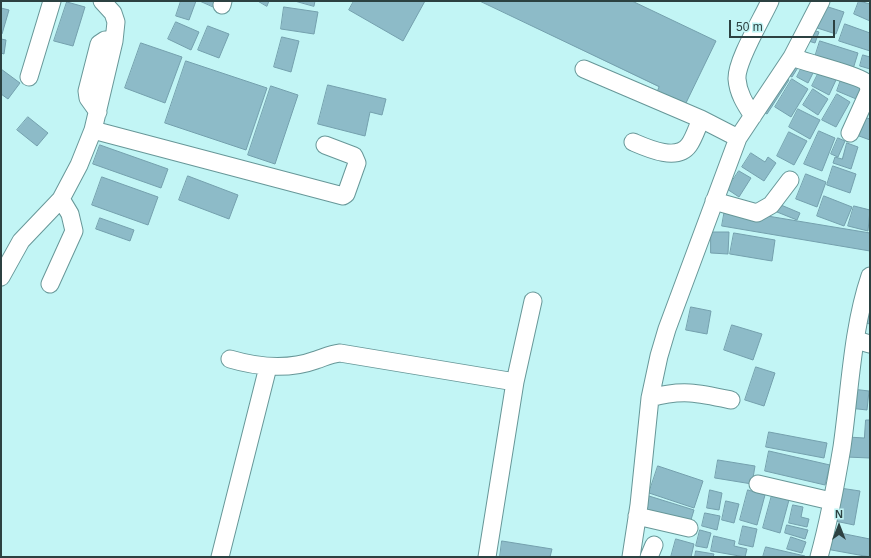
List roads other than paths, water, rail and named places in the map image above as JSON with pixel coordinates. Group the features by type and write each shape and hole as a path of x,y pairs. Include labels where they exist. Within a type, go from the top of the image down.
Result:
{"street":[{"path":"29,77 52,1"},
{"path":"1,277 21,241 61,199 79,165 93,130 114,42 114,17 108,6 102,1"},
{"path":"752,116 742,99 737,77 742,59 770,1"},
{"path":"631,557 650,398 659,356 667,329 738,138 792,57 821,1"},
{"path":"792,57 824,69 862,79 868,84 869,90 850,134"},
{"path":"584,69 701,120 738,138"},
{"path":"633,142 653,150 679,152 688,146 701,120"},
{"path":"93,130 343,196 346,194 357,163 356,159 354,156 325,145"},
{"path":"714,201 756,213 771,205 790,180"},
{"path":"50,284 74,231 70,214 61,199"},
{"path":"819,557 863,342 865,290 870,276"},
{"path":"487,557 515,382 533,301"},
{"path":"230,359 268,367 316,360 331,354 340,353 515,382"},
{"path":"220,557 268,367"},
{"path":"650,398 682,392 702,394 731,400"},
{"path":"758,484 831,501"},
{"path":"637,516 688,528"}]}
